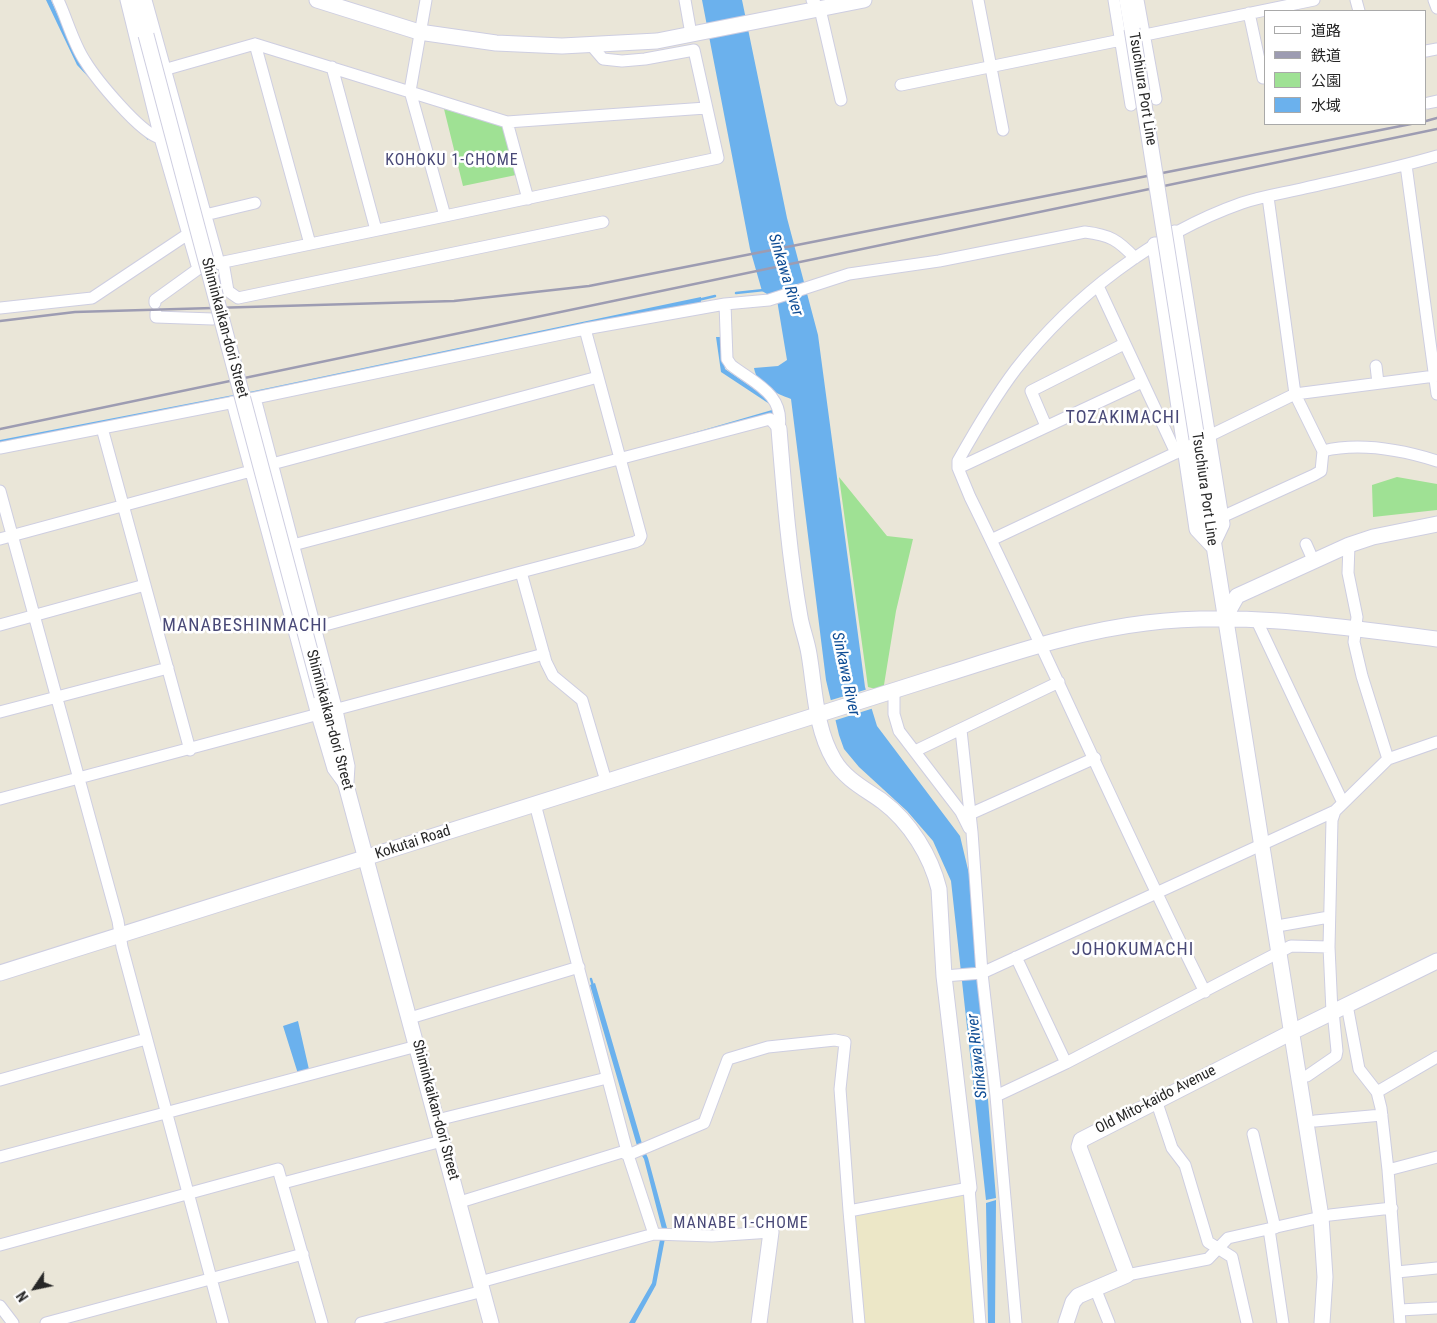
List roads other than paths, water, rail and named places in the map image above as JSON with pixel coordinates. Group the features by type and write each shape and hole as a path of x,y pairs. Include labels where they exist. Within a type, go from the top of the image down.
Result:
{"street":[{"path":"58,0 84,60 123,108 152,136 160,138"},
{"path":"126,0 160,138 198,269"},
{"name":"Shiminkaikan-dori Street","path":"136,0 491,1323"},
{"path":"146,0 205,215 228,291 238,298 603,222"},
{"path":"317,0 419,32 496,42 591,45 657,41 752,23 816,4 864,0"},
{"path":"426,0 410,91 444,216"},
{"path":"685,0 695,33"},
{"path":"978,0 1003,130"},
{"path":"1114,0 1131,105"},
{"name":"Tsuchiura Port Line","path":"1127,0 1138,32 1203,437 1212,545 1280,951 1321,1217 1325,1277 1322,1323"},
{"path":"1138,0 1138,32 1156,99"},
{"path":"1138,32 1314,0"},
{"path":"1434,0 1437,8"},
{"path":"816,4 841,100"},
{"path":"1249,13 1263,78"},
{"path":"901,85 1120,40"},
{"path":"166,68 255,44 508,122 706,108"},
{"path":"255,44 310,244"},
{"path":"213,319 156,317 155,300 198,269 221,263 718,158 694,50 622,61 603,59 591,45"},
{"path":"332,67 376,230"},
{"path":"508,122 528,199"},
{"path":"1205,992 1155,892 1095,758 991,540 958,468 958,461 982,417 1016,368 1053,326 1098,286 1134,258 1175,233 1218,212 1268,197 1437,156"},
{"path":"1406,165 1434,345 1437,394"},
{"path":"1224,516 1321,471 1323,451 1295,394 1268,197"},
{"path":"205,215 256,203"},
{"path":"0,448 255,398 585,329 725,304 769,300 849,274 940,261 1085,232 1102,234 1116,239 1134,258"},
{"path":"1175,233 1203,437 1295,394 1435,376"},
{"path":"0,308 92,298 188,234"},
{"path":"1155,245 1180,451 1197,529 1212,545"},
{"path":"1098,286 1142,382 1180,451"},
{"path":"725,304 727,358 731,365 775,399 781,419 779,429 800,617 834,762 858,786 884,803 896,814 918,841 931,862 939,889 950,976 980,1323"},
{"path":"314,628 639,540 641,536 585,329"},
{"path":"1046,426 1031,391 1124,344"},
{"path":"1376,366 1378,383"},
{"path":"272,464 598,377"},
{"path":"958,468 1142,382"},
{"path":"255,398 314,628 327,712"},
{"path":"232,402 251,471 327,712"},
{"path":"293,545 770,419 779,429"},
{"path":"102,428 190,750"},
{"path":"1323,451 1376,448 1411,453 1437,461"},
{"path":"991,540 1180,451"},
{"path":"0,539 123,504 251,471"},
{"path":"0,491 79,778 146,1039 223,1323"},
{"path":"1437,524 1399,531 1349,545 1237,596 1224,619 1256,619 1356,629 1437,640"},
{"path":"1306,544 1314,562"},
{"path":"1349,545 1348,573 1355,603 1356,629 1354,642 1362,676 1388,759"},
{"path":"521,572 544,654 553,676 582,700 606,781"},
{"path":"0,625 145,585"},
{"name":"Kokutai Road","path":"0,973 1041,645 1102,630 1146,623 1182,619 1224,619"},
{"path":"1256,619 1339,807"},
{"path":"0,799 190,750 544,654"},
{"path":"0,712 168,668"},
{"path":"915,752 1059,682"},
{"path":"894,691 895,721 915,752 961,812 972,832"},
{"path":"961,730 972,832 982,972 996,1096 1016,1323"},
{"path":"1307,1076 1336,1056 1337,1051 1337,1009 1328,947 1332,820 1339,807 1388,759 1437,742"},
{"path":"970,814 1095,758"},
{"path":"535,804 628,1155 654,1234"},
{"path":"950,976 982,972 1155,892 1262,846 1339,807"},
{"path":"1283,925 1329,917"},
{"path":"996,1096 1066,1063 1291,946 1328,947"},
{"path":"1016,957 1066,1063"},
{"name":"Old Mito-kaido Avenue","path":"1127,1276 1079,1144 1083,1138 1337,1009 1437,961"},
{"path":"410,1018 579,967"},
{"path":"1337,1009 1359,1069 1377,1092 1382,1115 1392,1208 1400,1323"},
{"path":"0,1080 146,1039"},
{"path":"460,1202 622,1152 628,1155 704,1123 728,1059 768,1047 835,1040 845,1042 840,1089 859,1323"},
{"path":"0,1157 417,1046"},
{"path":"1377,1092 1437,1058"},
{"path":"437,1120 607,1078"},
{"path":"1156,1100 1172,1148 1185,1164 1208,1242 1232,1257 1247,1323"},
{"path":"1315,1122 1382,1115"},
{"path":"1253,1134 1272,1229 1283,1323"},
{"path":"283,1183 442,1141"},
{"path":"1388,1170 1437,1157"},
{"path":"0,1245 278,1169 322,1323"},
{"path":"850,1211 969,1188"},
{"path":"1066,1323 1075,1299 1095,1288 1127,1276 1176,1268 1208,1259 1228,1238 1321,1217 1361,1210 1392,1208"},
{"path":"361,1323 654,1234 712,1236 771,1232 759,1323"},
{"path":"46,1323 303,1254"},
{"path":"1397,1272 1437,1268"},
{"path":"1095,1288 1109,1323"},
{"path":"0,1306 13,1323"},
{"path":"1400,1310 1437,1308"}],"water":[{"path":"46,0 51,0 64,29 149,135 148,140 77,65"},
{"name":"Sinkawa River","path":"702,0 742,0 787,218 818,335 865,687 877,726 960,836 970,878 996,1198 986,1200 951,881 933,841 907,811 859,767 844,749 839,735 826,680 791,399 763,384 759,380 754,368 778,366 787,360 777,300 762,291 750,249"},
{"path":"701,297 701,302 654,314 0,445 0,440 254,391"},
{"path":"716,337 720,337 725,369 769,399 776,412 622,457 624,453 772,410 771,405 721,372"},
{"path":"595,983 643,1147 648,1158 667,1228 656,1285 635,1323 629,1323 652,1283 662,1229 644,1159 638,1149 590,985"},
{"path":"298,1021 310,1074 299,1077 283,1026"},
{"path":"996,1200 995,1323 988,1323 986,1203"}],"waterway":[{"path":"736,293 764,290"},
{"path":"698,300 715,296"},
{"path":"591,979 593,986"}],"railway":[{"path":"1427,121 1437,118"},
{"path":"0,321 75,312 454,301 589,286 1406,125"},
{"path":"0,429 1437,129"}],"district":[{"name":"KOHOKU 1-CHOME","path":"452,161"},
{"name":"TOZAKIMACHI","path":"1123,418"},
{"name":"MANABESHINMACHI","path":"245,626"},
{"name":"JOHOKUMACHI","path":"1133,950"},
{"name":"MANABE 1-CHOME","path":"741,1224"}]}
